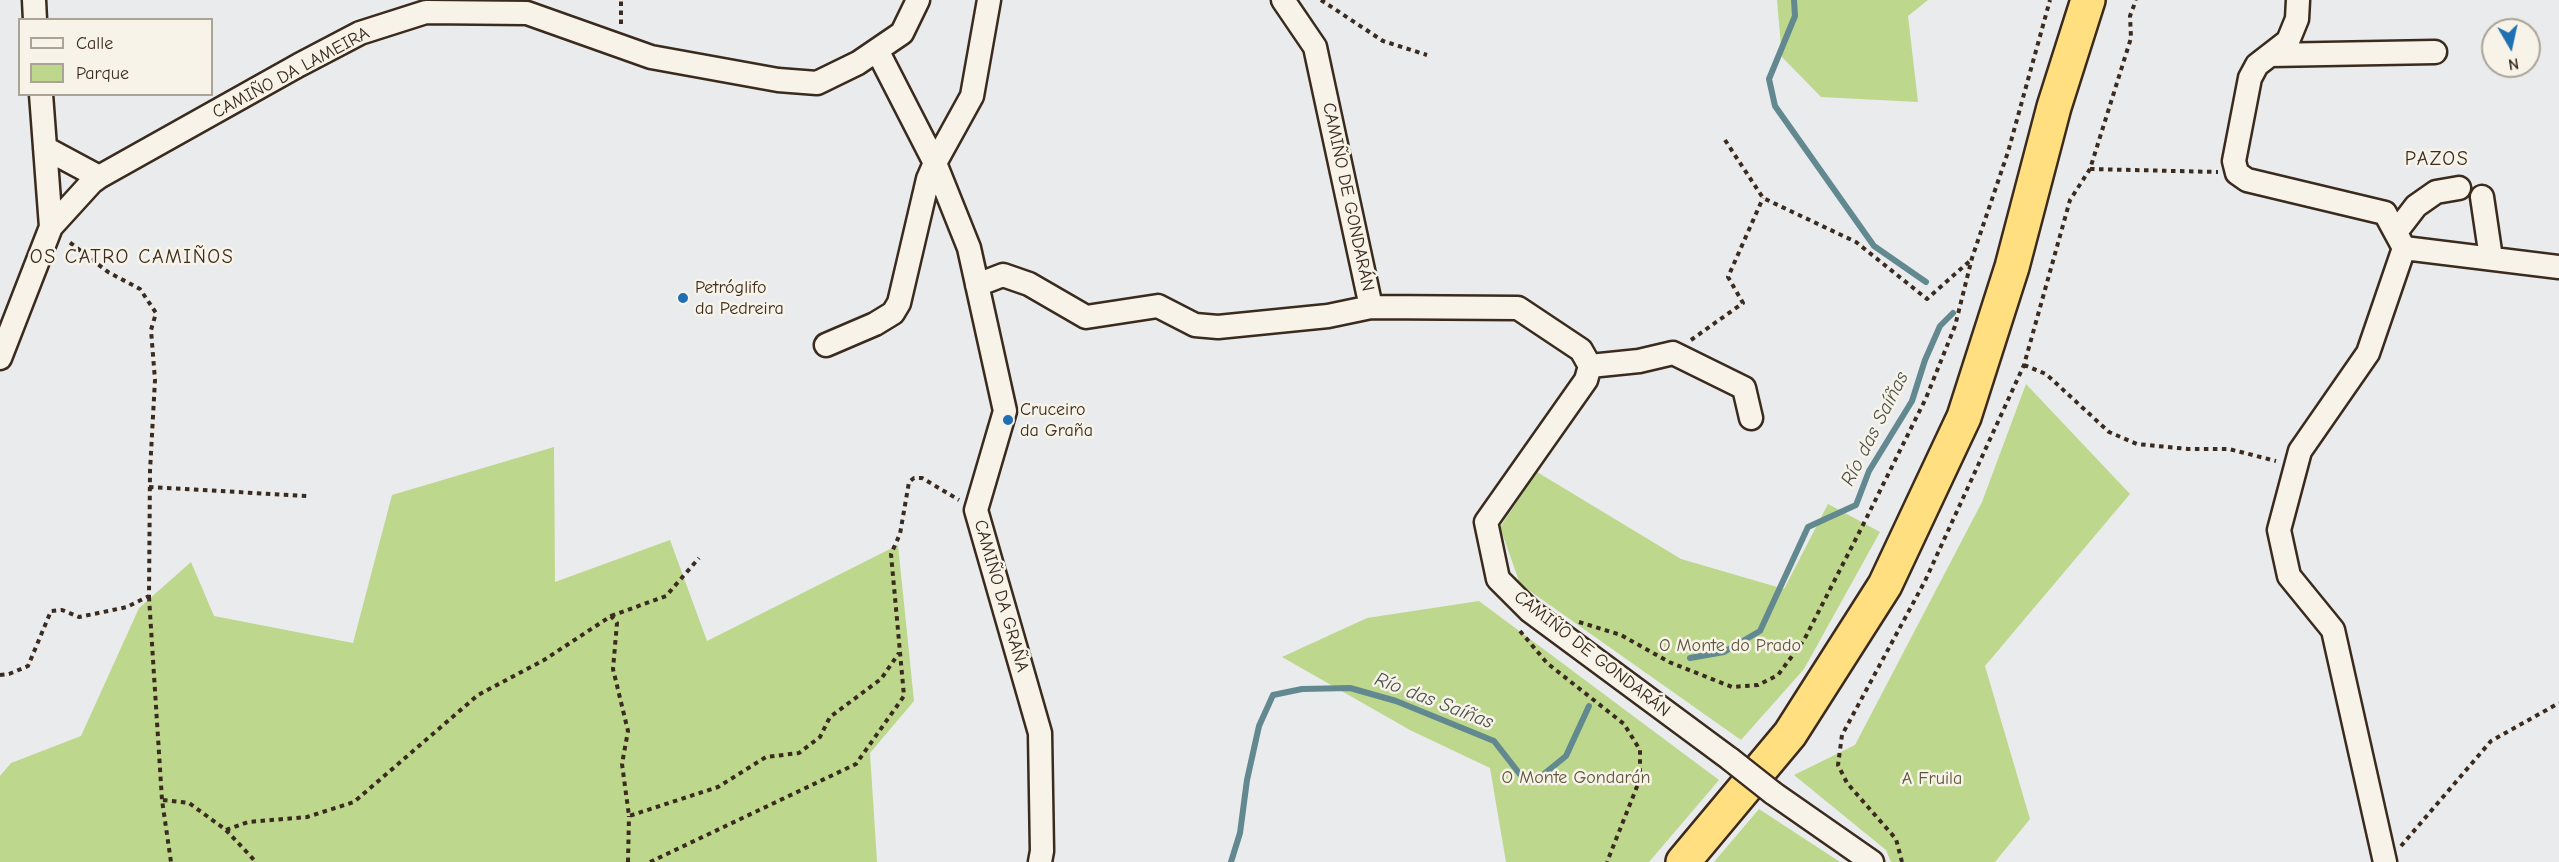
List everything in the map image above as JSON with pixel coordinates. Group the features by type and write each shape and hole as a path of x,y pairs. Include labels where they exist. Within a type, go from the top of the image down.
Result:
{"highway":[{"path":"1683,862 1790,734 1885,585 1964,417 2012,267 2054,106 2088,0"}],"street":[{"path":"34,0 35,18"},
{"name":"CAMIÑO DA LAMEIRA","path":"51,227 99,177 299,64 360,33 426,12 526,13 651,57 777,80 817,83 858,63 902,33 918,0"},
{"path":"826,345 875,324 892,313 899,303 928,178 972,96 989,0"},
{"name":"CAMIÑO DE GONDARÁN","path":"1283,0 1315,46 1371,307 1518,309 1581,350 1590,366 1586,380 1486,522 1498,579 1546,622 1773,793 1872,862"},
{"path":"2298,0 2297,19 2288,41 2257,65 2250,78 2234,161 2237,173 2247,180 2385,213 2400,240 2491,258 2559,267"},
{"name":"CAMIÑO DA GRAÑA","path":"877,50 935,163 969,248 1005,411 976,510 1040,733 1042,851 1040,862"},
{"path":"2270,55 2435,52"},
{"path":"0,358 51,227 41,96"},
{"path":"45,148 99,177"},
{"path":"2390,858 2332,630 2289,576 2279,530 2300,452 2368,353 2400,240 2416,206 2436,192 2459,188"},
{"path":"2482,197 2491,258"},
{"path":"977,285 1003,275 1029,284 1086,317 1158,306 1195,326 1218,327 1328,316 1371,307"},
{"path":"1590,366 1639,361 1673,353 1744,388 1751,418"}],"path":[{"path":"1321,0 1383,41 1427,55"},
{"path":"1546,622 1583,622 1621,634 1669,662 1732,687 1758,685 1778,675 1804,640 1926,398 1955,326 1972,258 2008,152 2049,0"},
{"path":"1725,140 1763,198 1856,242 1927,299 1972,258"},
{"path":"2090,169 2237,173"},
{"path":"1673,353 1743,303 1728,277 1763,198"},
{"path":"51,227 108,272 140,289 156,313 151,330 155,380 149,487 149,596 162,800 171,862"},
{"path":"2024,365 2046,374 2109,432 2137,444 2188,449 2229,449 2296,466"},
{"path":"650,862 856,764 904,696 891,554 900,534 909,482 914,478 922,478 976,510"},
{"path":"149,487 307,496"},
{"path":"226,830 248,822 307,817 354,802 478,695 544,660 611,616 666,596 699,558"},
{"path":"0,675 9,674 28,666 51,611 62,610 79,617 127,607 149,596"},
{"path":"611,616 617,624 613,669 628,731 622,764 629,816 628,862"},
{"path":"1518,628 1547,663 1624,724 1640,750 1640,780 1607,862"},
{"path":"629,816 718,787 766,758 799,753 820,737 830,717 881,679 899,653"},
{"path":"2390,858 2492,741 2559,703"},
{"path":"162,800 189,803 226,830 256,862"}],"green space":[{"path":"1777,0 1928,0 1908,16 1918,102 1821,97 1782,57"},
{"name":"A Fruila","path":"2026,384 2130,494 1985,666 2030,819 1995,862 1891,862 1886,850 1794,775 1855,745 1982,502"},
{"path":"554,447 555,582 670,540 707,641 898,545 914,701 870,753 877,862 0,862 0,776 11,763 81,736 139,608 191,562 214,616 353,643 392,495"},
{"name":"O Monte do Prado","path":"1537,472 1681,559 1784,589 1828,504 1880,532 1804,669 1741,740 1520,584 1500,527"},
{"name":"O Monte Gondarán","path":"1479,601 1719,780 1649,862 1506,862 1490,768 1410,730 1282,657 1367,618"},
{"path":"1759,809 1840,862 1714,862"}],"waterway":[{"name":"Río das Saíñas","path":"1794,0 1795,16 1769,79 1775,106 1874,246 1926,282"},
{"name":"Río das Saíñas","path":"1690,658 1724,652 1760,631 1808,527 1856,505 1869,471 1912,401 1925,360 1940,326 1953,313"},
{"name":"Río das Saíñas","path":"1231,862 1240,833 1247,780 1259,726 1273,695 1302,689 1350,688 1396,701 1494,741 1526,782 1539,778 1566,756 1589,706"}],"place":[{"name":"Petróglifo da Pedreira","path":"683,298"},
{"name":"Cruceiro da Graña","path":"1008,420"}],"district":[{"name":"PAZOS","path":"2437,159"},
{"name":"OS CATRO CAMIÑOS","path":"132,257"}]}
